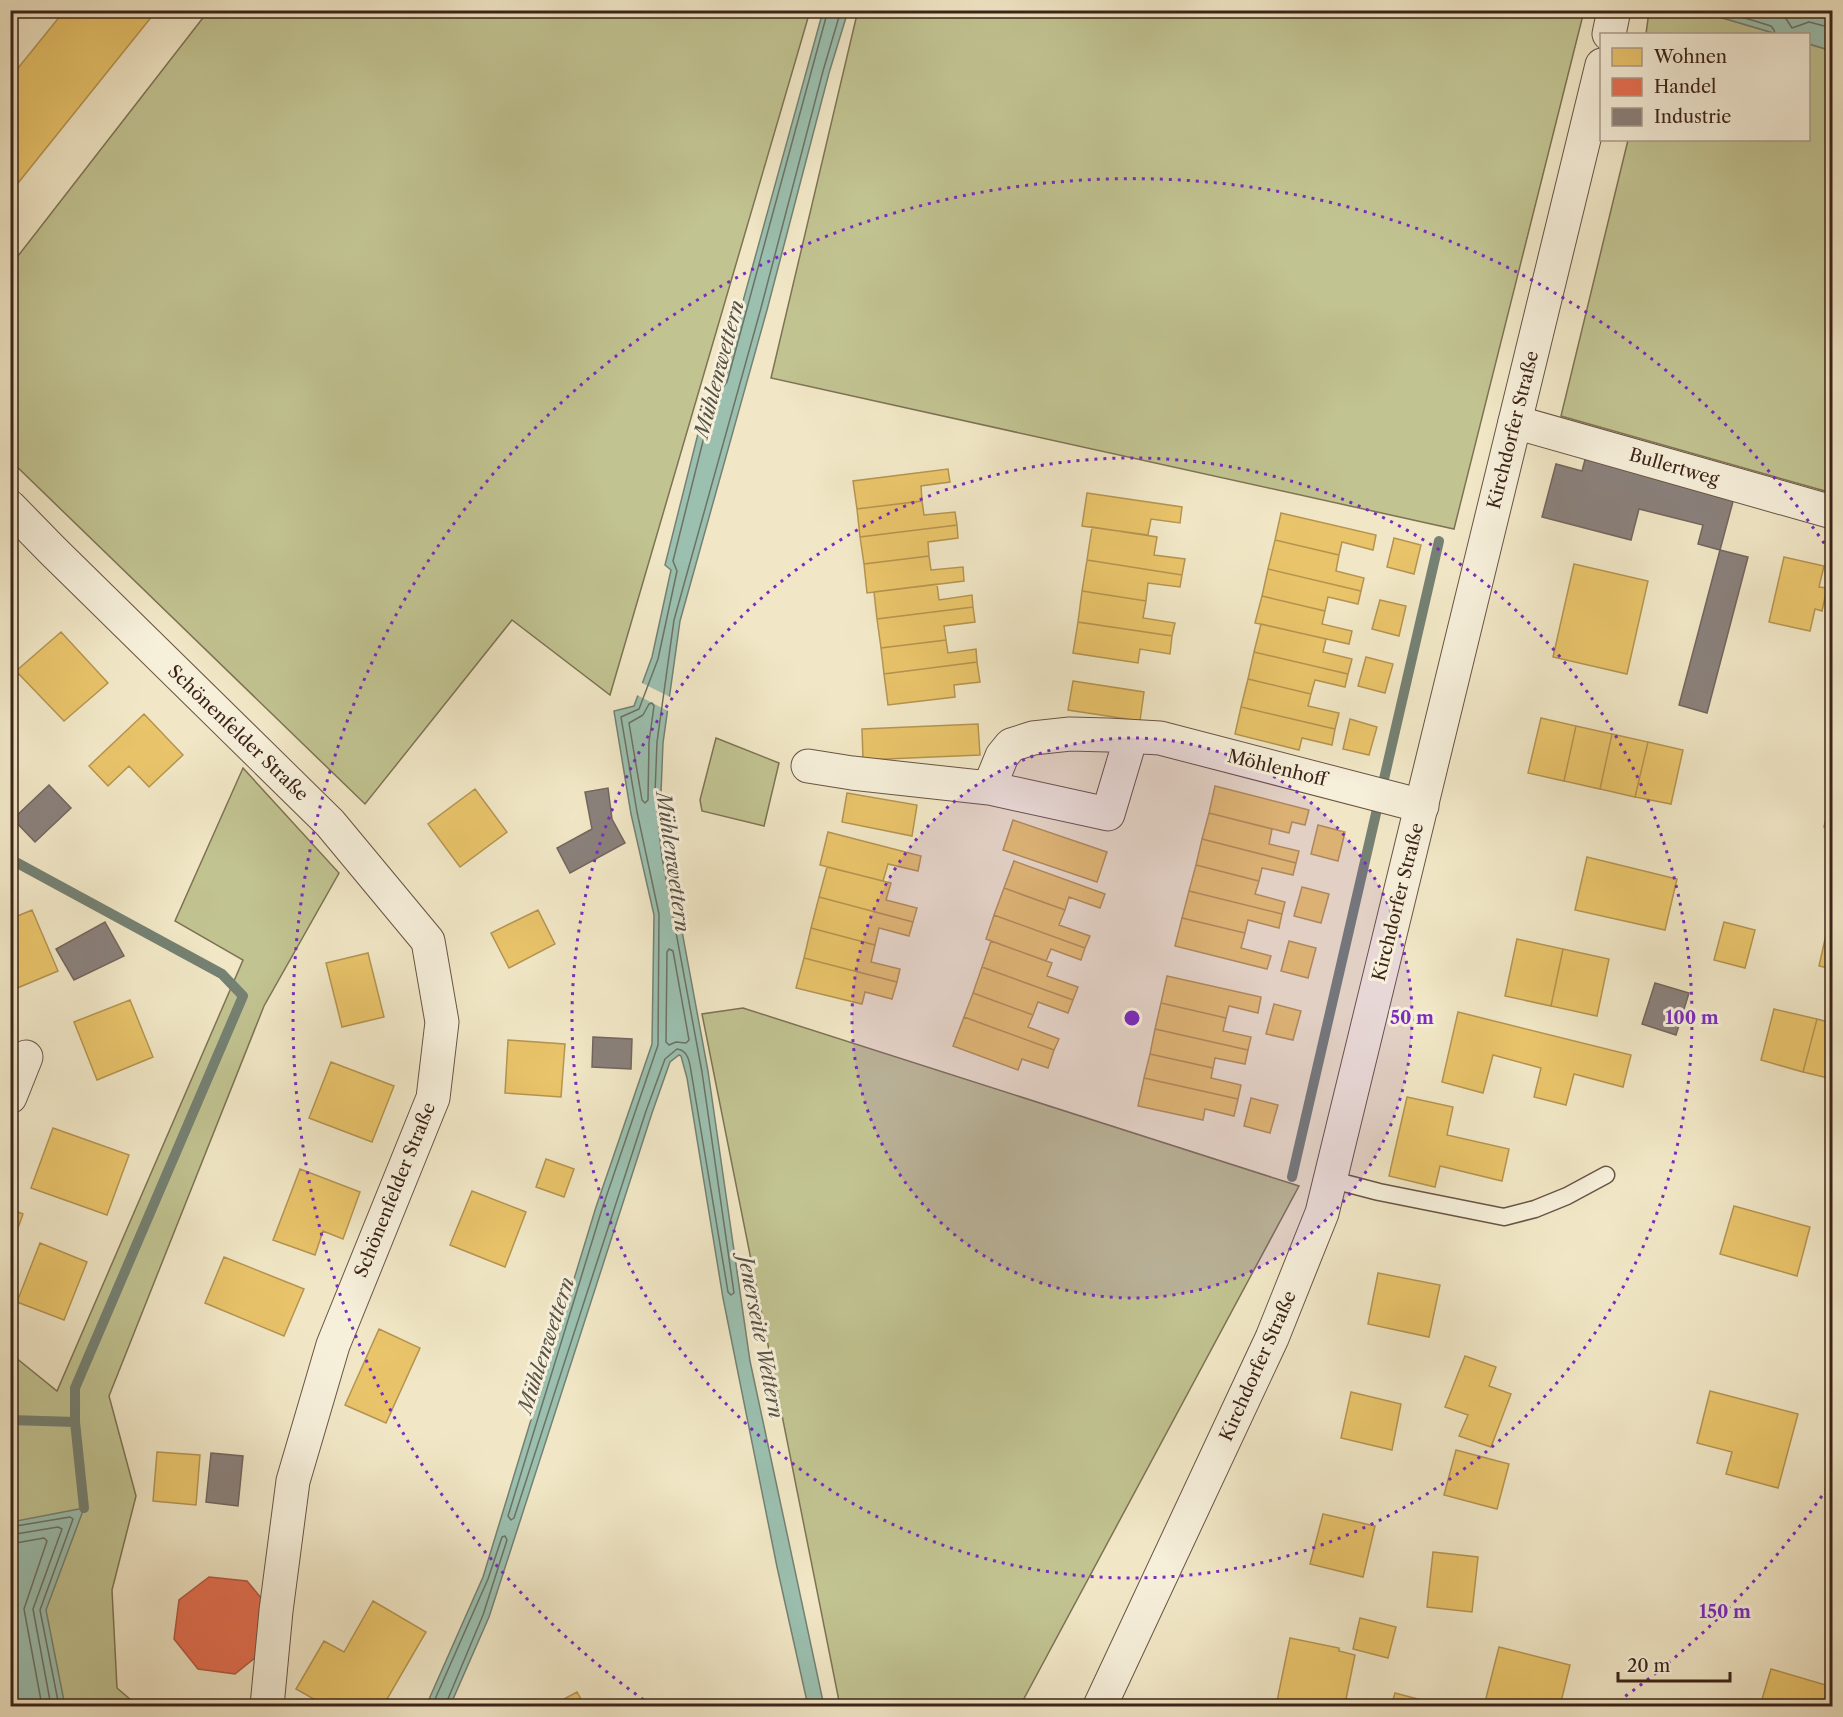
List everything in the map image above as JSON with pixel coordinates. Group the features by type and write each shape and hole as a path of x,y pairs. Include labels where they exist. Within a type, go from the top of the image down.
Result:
{"street":[{"path":"1609,33 1614,10"},
{"name":"Kirchdorfer Straße","path":"1100,1707 1272,1338 1322,1213 1395,798 1452,672 1600,73"},
{"name":"Bullertweg","path":"1515,422 1833,512"},
{"name":"Schönenfelder Straße","path":"10,507 330,823 428,941 442,1022 433,1098 333,1345 293,1481 276,1611 267,1707"},
{"name":"Möhlenhoff","path":"989,788 1002,756 1011,745 1033,738 1070,734 1160,738 1395,798"},
{"path":"808,766 989,788 1108,814 1131,736"},
{"path":"10,1097 26,1057"}],"lane":[{"path":"1329,1179 1379,1192 1504,1217 1535,1209 1567,1196 1606,1175"}],"shaded area":[{"path":"209,10 810,11 610,695 512,620 365,804 11,461 11,265"},
{"path":"858,10 1584,11 1454,529 771,378"},
{"path":"1649,11 1699,11 1774,33 1646,33"},
{"path":"1810,44 1832,51 1832,493 1561,416 1628,141 1810,141"},
{"path":"716,738 779,763 764,826 702,811 700,800"},
{"path":"243,768 339,873 264,1006 109,1396 136,1496 112,1590 117,1688 138,1706 11,1706 10,1353 57,1391 243,960 175,921"},
{"path":"743,1008 1299,1186 1020,1706 840,1706 702,1014"}],"water":[{"path":"823,11 848,11 829,73 767,310 680,621 663,743 661,793 668,856 708,1071 750,1361 824,1706 808,1706 777,1567 723,1298 687,1078 679,1055 670,1062 652,1113 489,1617 450,1706 426,1706 483,1577 596,1207 652,1044 654,915 631,814 614,711 634,706 652,657 671,570 665,565 712,378 721,381"},
{"path":"1699,11 1832,11 1832,51 1810,44 1810,33 1774,33"},
{"path":"84,1508 46,1610 65,1706 11,1706 11,1522"}],"pier":[{"path":"640,682 672,698 670,712 635,694"}],"building: Wohnen":[{"path":"65,10 157,10 10,193 10,78"},
{"path":"948,469 950,482 921,486 922,501 857,509 853,481"},
{"path":"1087,493 1182,507 1180,523 1151,519 1148,535 1082,526"},
{"path":"922,501 924,515 955,512 957,525 860,537 857,509"},
{"path":"1281,513 1376,535 1373,550 1342,542 1339,555 1275,540"},
{"path":"957,525 958,538 928,542 929,556 864,564 860,537"},
{"path":"1092,527 1157,537 1154,555 1185,559 1182,575 1087,560"},
{"path":"1394,538 1421,545 1414,574 1387,567"},
{"path":"1275,540 1339,555 1336,571 1364,578 1361,591 1268,569"},
{"path":"929,556 931,570 963,567 964,581 867,593 864,564"},
{"path":"1784,557 1824,566 1819,587 1827,588 1822,611 1815,609 1810,631 1769,622"},
{"path":"1087,560 1182,575 1180,587 1148,583 1146,601 1082,591"},
{"path":"1574,564 1648,581 1627,674 1553,657"},
{"path":"1268,569 1361,591 1358,604 1328,597 1325,611 1262,596"},
{"path":"937,584 939,600 972,595 973,607 877,619 874,592"},
{"path":"1082,591 1146,601 1143,618 1175,623 1172,636 1078,622"},
{"path":"1262,596 1325,611 1322,624 1352,631 1349,644 1255,623"},
{"path":"1380,600 1406,606 1399,636 1372,629"},
{"path":"973,607 975,622 944,626 946,640 881,648 877,619"},
{"path":"1078,622 1172,636 1170,654 1140,649 1138,663 1073,653"},
{"path":"1261,624 1326,639 1323,652 1352,659 1348,674 1254,652"},
{"path":"61,632 108,683 64,721 16,671"},
{"path":"946,640 948,653 976,649 977,662 884,674 881,648"},
{"path":"1254,652 1348,674 1345,687 1315,680 1311,694 1248,679"},
{"path":"1366,657 1393,664 1385,693 1358,686"},
{"path":"977,662 980,682 954,685 955,697 888,705 884,674"},
{"path":"1248,679 1311,694 1308,706 1339,713 1335,729 1241,707"},
{"path":"1073,681 1144,692 1140,721 1068,710"},
{"path":"1241,707 1335,729 1332,745 1302,738 1299,750 1235,734"},
{"path":"144,714 183,755 149,787 129,766 108,786 89,766"},
{"path":"1541,718 1576,726 1564,781 1528,773"},
{"path":"1350,719 1377,727 1369,755 1343,749"},
{"path":"978,724 980,755 863,760 862,729"},
{"path":"1576,726 1612,734 1600,789 1564,781"},
{"path":"1612,734 1648,742 1635,797 1600,789"},
{"path":"1648,742 1683,750 1671,804 1635,797"},
{"path":"1215,786 1309,810 1305,825 1292,822 1289,833 1209,813"},
{"path":"475,789 507,832 460,867 428,824"},
{"path":"1832,792 1832,829 1824,827"},
{"path":"847,793 917,805 912,836 842,822"},
{"path":"1209,813 1272,829 1269,844 1299,851 1296,863 1202,839"},
{"path":"1013,820 1107,852 1097,882 1003,850"},
{"path":"1318,825 1345,832 1338,861 1311,854"},
{"path":"828,832 921,856 918,871 888,864 883,881 820,865"},
{"path":"1202,839 1296,863 1293,875 1262,868 1259,881 1196,865"},
{"path":"1587,857 1677,879 1665,930 1575,910"},
{"path":"1014,861 1105,894 1100,908 1069,897 1065,910 1004,888"},
{"path":"1196,865 1259,881 1255,894 1285,902 1282,914 1189,891"},
{"path":"827,867 891,883 886,900 917,908 913,922 819,897"},
{"path":"1302,887 1329,894 1321,923 1294,916"},
{"path":"1004,888 1065,910 1059,925 1090,936 1085,948 994,915"},
{"path":"1189,891 1282,914 1279,928 1248,920 1245,933 1182,918"},
{"path":"819,897 913,922 909,936 879,928 875,945 811,928"},
{"path":"32,910 58,971 10,991 10,919"},
{"path":"538,910 555,944 509,968 491,933"},
{"path":"994,915 1085,948 1081,960 1051,949 1046,961 986,939"},
{"path":"1830,917 1832,917 1832,969 1819,966"},
{"path":"1182,918 1245,933 1241,948 1271,956 1267,969 1175,946"},
{"path":"1724,922 1755,930 1745,968 1714,960"},
{"path":"811,928 875,945 871,962 900,969 897,982 804,958"},
{"path":"1517,939 1563,949 1551,1006 1505,996"},
{"path":"991,941 1052,963 1047,976 1078,987 1073,1000 982,967"},
{"path":"1289,941 1316,948 1308,978 1281,971"},
{"path":"1563,949 1609,959 1597,1016 1551,1006"},
{"path":"368,953 384,1017 342,1027 326,963"},
{"path":"804,958 897,982 892,999 865,992 862,1004 796,988"},
{"path":"982,967 1073,1000 1068,1013 1038,1002 1033,1015 973,993"},
{"path":"1167,976 1261,997 1258,1013 1229,1006 1226,1018 1161,1003"},
{"path":"973,993 1033,1015 1028,1027 1059,1039 1054,1050 964,1017"},
{"path":"130,1000 153,1057 97,1080 74,1022"},
{"path":"1161,1003 1226,1018 1223,1031 1251,1037 1248,1050 1155,1029"},
{"path":"1274,1004 1301,1011 1293,1040 1266,1034"},
{"path":"1774,1009 1817,1019 1803,1072 1761,1060"},
{"path":"1458,1012 1631,1055 1623,1087 1574,1074 1566,1105 1534,1097 1541,1068 1493,1055 1483,1093 1442,1082"},
{"path":"964,1017 1054,1050 1048,1068 1022,1059 1018,1070 953,1046"},
{"path":"1817,1019 1832,1023 1832,1079 1803,1072"},
{"path":"1155,1029 1248,1050 1245,1064 1215,1058 1213,1068 1150,1054"},
{"path":"508,1040 565,1044 561,1097 505,1093"},
{"path":"1150,1054 1213,1068 1211,1078 1241,1085 1238,1099 1144,1078"},
{"path":"331,1062 394,1086 372,1142 309,1118"},
{"path":"1144,1078 1238,1099 1234,1116 1205,1109 1203,1120 1138,1106"},
{"path":"1407,1097 1453,1107 1447,1135 1509,1149 1502,1181 1440,1166 1435,1187 1389,1176"},
{"path":"1251,1098 1278,1105 1270,1133 1244,1126"},
{"path":"53,1128 129,1155 107,1215 31,1188"},
{"path":"546,1159 574,1169 564,1197 536,1187"},
{"path":"300,1169 360,1192 343,1239 323,1231 315,1255 273,1240"},
{"path":"472,1191 526,1212 505,1267 450,1245"},
{"path":"1734,1206 1810,1227 1797,1276 1720,1254"},
{"path":"10,1209 23,1214 13,1242 10,1242"},
{"path":"40,1243 87,1262 64,1320 17,1302"},
{"path":"224,1257 304,1289 284,1336 205,1303"},
{"path":"1378,1273 1440,1285 1429,1337 1368,1324"},
{"path":"379,1329 420,1348 386,1423 345,1405"},
{"path":"1465,1356 1496,1367 1489,1386 1511,1394 1491,1447 1459,1436 1468,1415 1445,1407"},
{"path":"1710,1391 1798,1414 1778,1488 1726,1474 1732,1452 1697,1443"},
{"path":"1351,1392 1401,1404 1392,1450 1341,1438"},
{"path":"1456,1450 1509,1464 1497,1509 1444,1495"},
{"path":"157,1452 200,1455 196,1505 153,1501"},
{"path":"1323,1514 1375,1526 1363,1577 1310,1564"},
{"path":"1433,1552 1478,1557 1472,1612 1427,1607"},
{"path":"373,1601 426,1632 383,1706 326,1706 296,1689 324,1641 344,1652"},
{"path":"1360,1618 1396,1627 1388,1658 1353,1649"},
{"path":"1290,1638 1339,1648 1339,1651 1355,1655 1345,1704 1327,1700 1325,1706 1276,1706"},
{"path":"1499,1647 1570,1665 1560,1706 1484,1706"},
{"path":"1771,1669 1829,1686 1823,1706 1760,1706"},
{"path":"577,1692 585,1706 551,1706"},
{"path":"1395,1693 1444,1706 1391,1706"}],"building: Handel":[{"path":"209,1577 247,1581 273,1612 267,1648 235,1674 198,1669 174,1639 179,1600"}],"building: Industrie":[{"path":"1586,456 1735,494 1720,550 1698,544 1703,525 1639,509 1631,540 1542,517 1556,464 1582,471"},
{"path":"1720,550 1748,557 1707,713 1679,705"},
{"path":"49,785 71,808 35,842 13,819"},
{"path":"608,788 612,819 625,843 570,873 557,848 592,829 585,792"},
{"path":"105,922 124,956 74,980 56,949"},
{"path":"1655,983 1689,993 1676,1035 1642,1024"},
{"path":"593,1037 632,1039 631,1069 592,1067"},
{"path":"211,1453 243,1456 238,1506 206,1502"}],"waterway":[{"path":"1292,1177 1439,541"},
{"path":"10,859 222,974 243,996 75,1388 75,1422"},
{"path":"10,1420 75,1422 84,1508"}],"water label":[{"name":"Mühlenwettern","path":"719,369"},
{"name":"Mühlenwettern","path":"673,862"},
{"name":"Jenerseite Wettern","path":"761,1337"},
{"name":"Mühlenwettern","path":"546,1345"}]}
